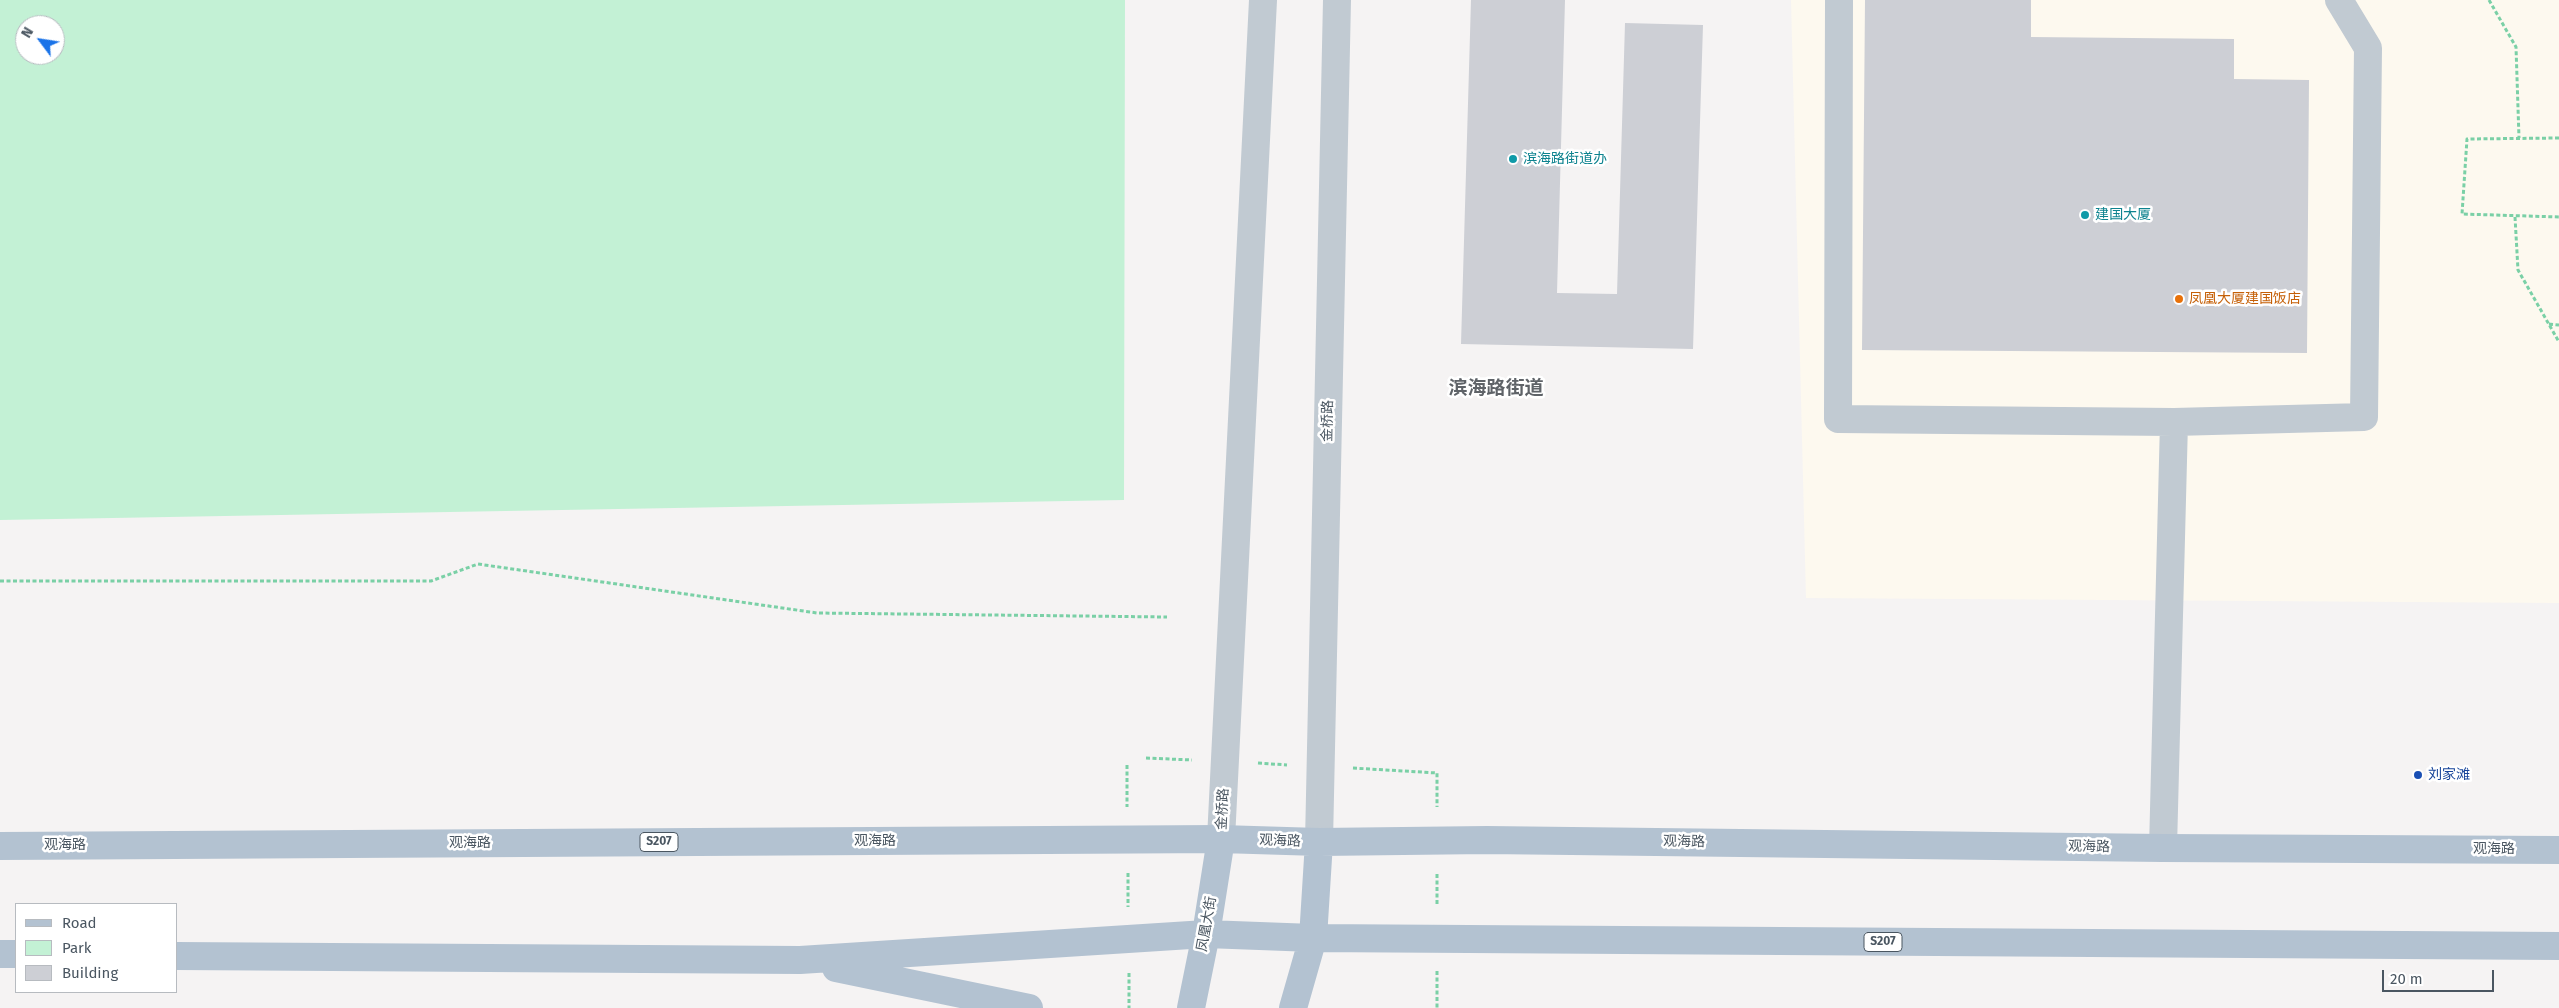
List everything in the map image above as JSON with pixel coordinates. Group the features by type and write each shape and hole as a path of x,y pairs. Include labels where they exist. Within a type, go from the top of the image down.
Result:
{"main road":[{"name":"观海路","path":"0,846 1221,839 1319,842 1487,840 2163,848 2559,850"},
{"name":"凤凰大街","path":"1191,1008 1206,934 1221,839"},
{"path":"1293,1008 1313,938 1319,842"},
{"name":"S207","path":"178,956 800,960 1206,934 1313,938 2559,946"},
{"path":"0,954 15,954"},
{"path":"800,960 1029,1008"}],"street":[{"name":"金桥路","path":"1221,839 1263,0"},
{"name":"金桥路","path":"1319,842 1337,0"},
{"path":"1839,0 1838,419 2174,422 2364,417 2368,48 2339,0"},
{"path":"2163,848 2174,422"}],"path":[{"path":"2489,0 2516,47 2519,138"},
{"path":"2559,138 2468,139 2462,214 2515,218 2559,217"},
{"path":"2515,218 2518,270 2559,342"},
{"path":"2549,324 2559,325"},
{"path":"0,581 431,581 478,564 817,612 1167,618"},
{"path":"1127,765 1127,814"},
{"path":"1128,872 1128,911"},
{"path":"1129,969 1129,1008"}],"shaded area":[{"name":"凤凰大厦建国饭店","path":"1791,0 2559,0 2559,603 1806,598"}],"green space":[{"path":"0,0 1125,0 1124,500 0,520"}],"building":[{"name":"滨海路街道办","path":"1471,0 1565,0 1557,293 1617,294 1625,23 1703,25 1693,349 1461,344"},
{"name":"建国大厦","path":"1865,0 2031,0 2031,37 2234,39 2234,79 2309,80 2307,353 1862,350"}],"place":[{"name":"滨海路街道办","path":"1513,159"},
{"name":"建国大厦","path":"2085,215"},
{"name":"凤凰大厦建国饭店","path":"2179,299"},
{"name":"刘家滩","path":"2418,775"}],"district":[{"name":"滨海路街道","path":"1496,389"}]}
